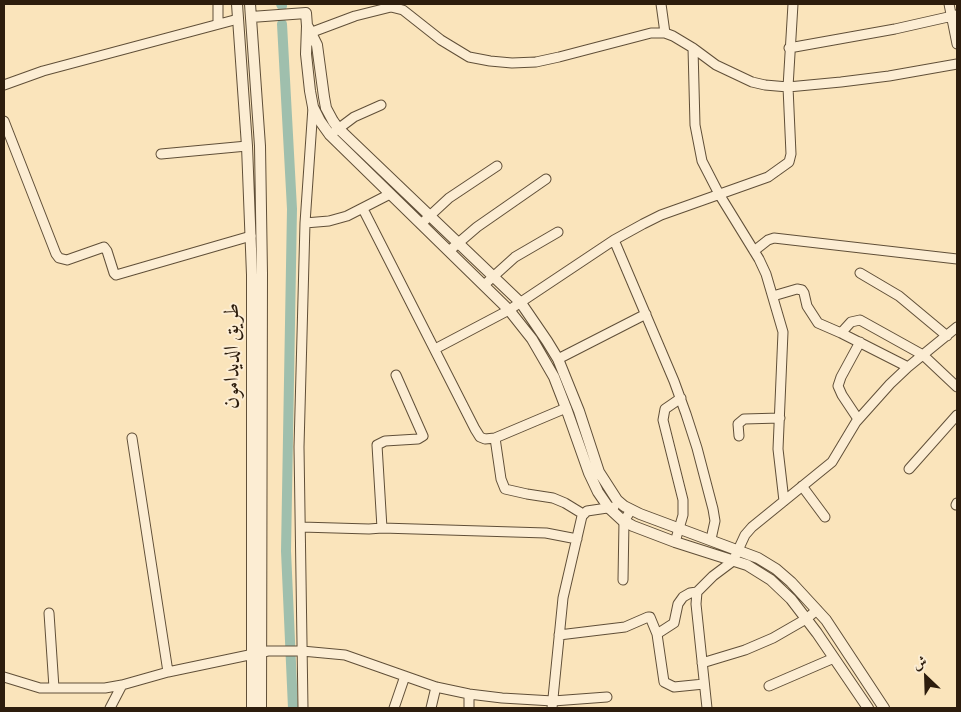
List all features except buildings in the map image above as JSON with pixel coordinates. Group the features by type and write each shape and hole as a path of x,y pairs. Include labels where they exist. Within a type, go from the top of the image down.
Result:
{"street":[{"path":"218,4 218,24"},
{"name":"طريق الديدامون","path":"237,4 251,236 257,274"},
{"name":"طريق الديدامون","path":"250,4 260,137 257,274 261,708"},
{"path":"661,4 664,33"},
{"path":"434,349 521,303 614,240 662,215 768,177 789,162 791,154 788,86 793,4"},
{"path":"949,4 954,16 957,44"},
{"path":"309,31 375,10 391,7 398,8 469,58 512,63 536,62 651,33 664,33 693,48 716,65 752,82 765,85 788,86 888,76 957,64"},
{"path":"251,16 305,8 309,31 316,45 326,108 334,131 390,194 509,310 554,377 589,474 609,508 624,522 676,542 747,565 771,580 791,599 806,619 866,708"},
{"path":"789,48 895,29 954,16"},
{"path":"4,85 43,71 238,19"},
{"path":"303,708 298,651 301,527 299,447 304,223 313,107 306,54 309,31"},
{"path":"693,48 694,125 702,161 766,274 782,324 784,340 778,454 784,501"},
{"path":"334,131 354,117 381,105"},
{"path":"313,107 320,121 334,131 429,215 521,303 558,359 579,411 599,472 613,495 631,510 739,550 758,558 776,569 791,582 826,620 884,708"},
{"path":"4,121 59,258 67,260 104,248 107,251 116,275 251,236"},
{"path":"161,154 247,146"},
{"path":"421,224 449,198 497,166"},
{"path":"449,251 485,221 546,179"},
{"path":"304,223 339,219 363,209 390,194"},
{"path":"363,209 480,437 485,439 495,438 566,408"},
{"path":"484,285 520,254 558,232"},
{"path":"754,251 770,238 774,238 957,259"},
{"path":"614,240 681,398 697,448 713,509 714,521 711,540"},
{"path":"860,273 900,296 947,336"},
{"path":"773,296 797,289 802,290 807,306 818,323 908,367"},
{"path":"558,359 646,314"},
{"path":"841,333 851,322 860,320 923,355 957,387"},
{"path":"657,634 674,623 678,604 684,597 697,592 733,560 745,535 752,527 832,462 858,419 884,390 908,367 957,327"},
{"path":"858,419 838,386 840,377 860,342"},
{"path":"382,528 377,444 385,441 418,439 423,436 396,375"},
{"path":"676,542 683,516 683,500 663,420 664,409 681,398"},
{"path":"909,469 957,415"},
{"path":"739,436 738,424 744,418 780,418"},
{"path":"132,438 168,672"},
{"path":"495,438 501,479 505,489 553,498 583,514"},
{"path":"802,486 825,517"},
{"path":"553,704 565,587 583,514 587,511 622,504"},
{"path":"623,580 624,522 631,510"},
{"path":"301,527 546,533 577,539"},
{"path":"697,592 696,604 707,708"},
{"path":"702,662 759,644 806,619 817,610"},
{"path":"49,613 54,688"},
{"path":"559,635 625,627 648,617 657,634 664,682 674,687 704,684"},
{"path":"4,677 40,688 104,688 168,672 260,653 298,651 345,655 436,687 469,694 553,704 607,697"},
{"name":"طريق الديدامون","path":"252,708 260,653"},
{"path":"769,686 834,658"},
{"path":"394,708 405,676"},
{"path":"110,708 122,685"},
{"path":"432,708 436,687"},
{"path":"469,694 469,708"}],"waterway":[{"path":"282,24 292,209 286,551 293,708"}]}
